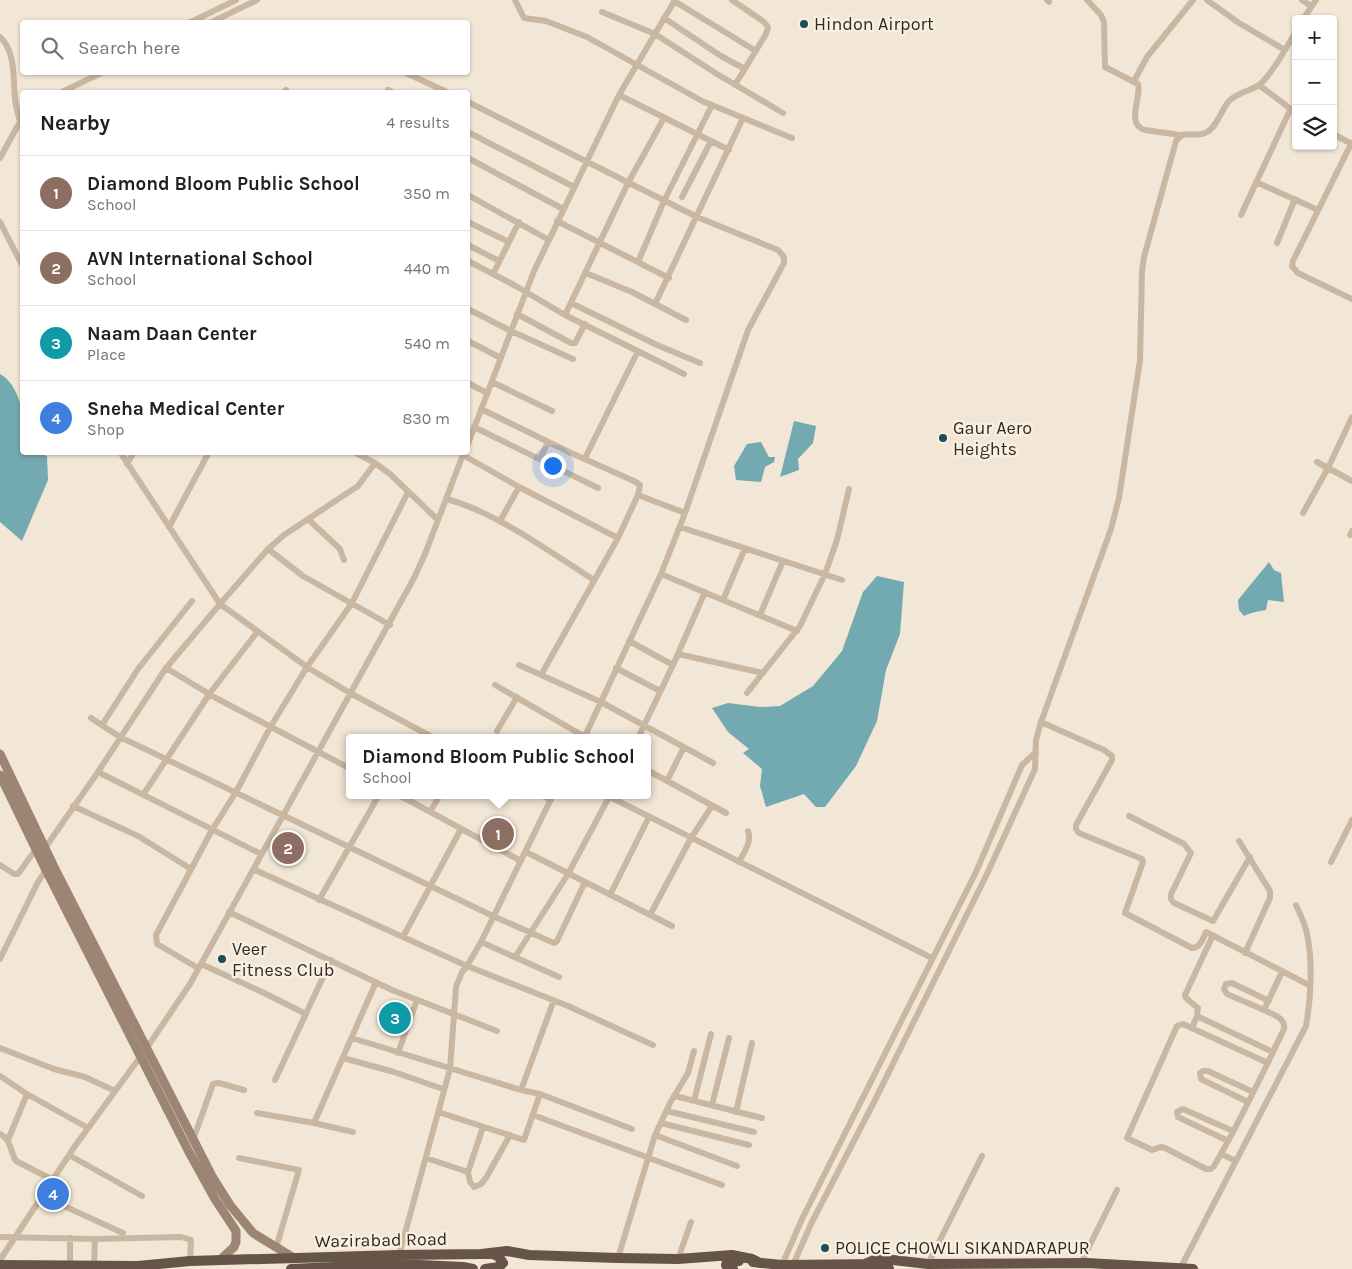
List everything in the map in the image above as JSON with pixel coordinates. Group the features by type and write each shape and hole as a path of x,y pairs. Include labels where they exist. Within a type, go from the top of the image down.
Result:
{"highway":[{"name":"Wazirabad Road","path":"0,1265 138,1266 190,1261 507,1251 529,1255 678,1260 732,1255 752,1259 760,1263"},
{"path":"485,1269 499,1267 503,1263 498,1256 489,1253"},
{"name":"Wazirabad Road","path":"862,1265 874,1260 928,1264 1084,1263 1192,1269"},
{"name":"Wazirabad Road","path":"733,1269 728,1268 727,1262 788,1265 888,1265 889,1269"},
{"name":"Wazirabad Road","path":"291,1269 399,1264 473,1269"}],"main road":[{"path":"0,754 42,851 100,967 140,1056 214,1199 236,1231 234,1247 220,1260"},
{"path":"0,775 42,851"},
{"path":"100,967 146,1048 222,1194 252,1233 294,1258"}],"street":[{"path":"195,20 236,0"},
{"path":"216,20 257,0"},
{"path":"515,0 524,18 546,20 587,37 712,105 792,138"},
{"path":"732,0 764,22 768,27 766,34 736,85"},
{"path":"1087,0 1101,15 1104,22 1104,67 1134,80 1139,88 1135,121 1140,128 1180,135 1186,133 1206,133 1230,100 1259,85 1266,78 1292,38"},
{"path":"1134,80 1147,57 1193,0"},
{"path":"1207,0 1239,23 1285,50"},
{"path":"1302,0 1311,6"},
{"path":"1305,15 1316,0"},
{"path":"470,438 534,270 619,95 674,1 756,51"},
{"path":"602,12 655,34 783,113"},
{"path":"664,18 745,69"},
{"path":"0,37 7,47 11,58 15,99 20,116"},
{"path":"66,90 96,75"},
{"path":"410,75 443,90"},
{"path":"1259,85 1292,110"},
{"path":"619,95 729,150"},
{"path":"470,103 697,217 778,250 784,257 784,263 748,330 685,514 661,574 586,734"},
{"path":"638,262 664,201 712,105"},
{"path":"1241,215 1292,113"},
{"path":"566,315 628,183 664,118"},
{"path":"655,304 743,118"},
{"path":"0,158 20,121"},
{"path":"470,133 574,187"},
{"path":"788,1265 811,1224 925,999 987,874 1035,769 1036,740 1041,722 1111,528 1119,498 1140,360 1144,257 1174,145 1180,135"},
{"path":"1337,136 1352,144 1292,266 1298,273 1352,299"},
{"path":"682,197 711,141"},
{"path":"470,159 563,209"},
{"path":"1256,182 1318,210"},
{"path":"470,196 549,240"},
{"path":"1277,243 1295,199"},
{"path":"557,221 668,278"},
{"path":"0,222 20,261"},
{"path":"493,274 519,222"},
{"path":"470,223 509,242"},
{"path":"470,246 499,261"},
{"path":"470,263 566,315 684,374"},
{"path":"586,273 632,292 686,320"},
{"path":"571,303 700,364"},
{"path":"470,310 573,359"},
{"path":"517,314 571,343 577,341 585,324"},
{"path":"470,342 501,358"},
{"path":"584,458 638,351"},
{"path":"492,382 552,411"},
{"path":"470,384 487,393"},
{"path":"481,409 640,485 638,495 618,538 541,675"},
{"path":"1303,513 1328,468 1352,417"},
{"path":"474,427 598,488"},
{"path":"540,459 548,442"},
{"path":"122,455 220,604 307,667 350,693 427,734"},
{"path":"127,464 132,455"},
{"path":"169,527 207,455"},
{"path":"360,455 390,474 438,520"},
{"path":"0,1260 69,1155 190,984 318,750 390,625 421,562 464,455"},
{"path":"466,455 519,487 618,538"},
{"path":"1317,462 1352,480"},
{"path":"0,865 14,874 18,874 42,851 98,772 166,668 220,604 268,549 284,535 358,486 375,463"},
{"path":"500,521 519,487"},
{"path":"747,693 797,631 825,574 839,532 849,489"},
{"path":"306,1014 262,992 200,966 160,946 155,940 212,830 236,792 271,726 307,667 352,604 408,492"},
{"path":"638,495 685,514"},
{"path":"447,499 464,504 500,521 594,580"},
{"path":"308,519 340,549 344,560"},
{"path":"680,527 842,580"},
{"path":"723,600 745,548"},
{"path":"268,549 302,576 390,625"},
{"path":"760,615 783,561"},
{"path":"661,574 797,631"},
{"path":"640,734 660,690 674,665 705,592"},
{"path":"102,725 146,658 192,601"},
{"path":"143,795 210,693 258,631"},
{"path":"629,641 674,665"},
{"path":"678,654 763,673"},
{"path":"519,665 601,702 713,763"},
{"path":"166,668 346,766"},
{"path":"616,668 660,690"},
{"path":"495,685 580,734"},
{"path":"497,731 516,697"},
{"path":"91,718 120,737 493,916 554,943 557,942 585,882"},
{"path":"1041,722 1110,753 1112,756 1112,760 1076,825 1076,829 1079,833 1142,859 1143,862 1125,914 1192,948 1199,946 1209,933"},
{"path":"667,781 684,747"},
{"path":"788,1265 802,1219 976,872 1022,765 1036,752"},
{"path":"98,772 261,854"},
{"path":"651,772 726,813"},
{"path":"319,900 378,799"},
{"path":"406,799 521,861"},
{"path":"430,812 438,799"},
{"path":"399,1255 450,1068 456,987 462,972 481,942 552,799"},
{"path":"515,957 568,874 606,799"},
{"path":"614,799 932,958"},
{"path":"73,806 138,836 191,869"},
{"path":"650,915 691,838 712,806"},
{"path":"1129,816 1184,844 1190,853 1171,894 1171,899 1174,903 1213,921"},
{"path":"610,895 649,817"},
{"path":"1331,862 1352,820"},
{"path":"403,937 462,829"},
{"path":"739,862 749,843 750,836 748,831"},
{"path":"1239,841 1270,891 1270,898 1245,953"},
{"path":"526,852 672,926"},
{"path":"1192,1028 1198,1008 1184,995 1213,921 1250,857"},
{"path":"0,959 38,882 50,868"},
{"path":"253,869 467,966 554,1000 653,1045"},
{"path":"1180,1269 1306,1026 1310,970 1307,933 1296,905"},
{"path":"229,912 376,982 497,1031"},
{"path":"1209,933 1309,985"},
{"path":"481,942 560,977"},
{"path":"275,1080 331,960"},
{"path":"1264,1010 1282,972"},
{"path":"314,1122 376,982"},
{"path":"1268,1062 1183,1024 1177,1026 1127,1138 1152,1150 1159,1147 1165,1148 1206,1169 1214,1166 1228,1141 1248,1102 1268,1062 1273,1052 1285,1024 1283,1020 1264,1010 1227,994 1224,989 1226,984 1232,983 1269,1001"},
{"path":"915,994 925,999"},
{"path":"398,1053 417,1000"},
{"path":"521,1090 554,1000"},
{"path":"1197,1016 1273,1052"},
{"path":"694,1101 711,1034"},
{"path":"352,1038 521,1090 540,1094 632,1129"},
{"path":"712,1105 729,1038"},
{"path":"736,1112 752,1043"},
{"path":"0,1048 54,1069 85,1077 115,1091"},
{"path":"618,1258 655,1135 666,1111 688,1073 694,1051"},
{"path":"343,1058 394,1072 444,1090"},
{"path":"1248,1102 1200,1079 1200,1073 1208,1071 1253,1092"},
{"path":"0,1076 27,1094 88,1128"},
{"path":"193,1140 213,1084 219,1083 244,1090"},
{"path":"8,1140 27,1094"},
{"path":"438,1112 524,1140 540,1094"},
{"path":"676,1096 762,1118"},
{"path":"1228,1141 1178,1117 1178,1112 1183,1109 1233,1131"},
{"path":"666,1111 754,1132"},
{"path":"257,1113 314,1122 353,1132"},
{"path":"533,1115 722,1185"},
{"path":"661,1123 749,1145"},
{"path":"483,1126 468,1172 470,1182 474,1187 480,1184 510,1135"},
{"path":"0,1134 6,1136 16,1161 53,1180"},
{"path":"655,1135 737,1166"},
{"path":"1221,1154 1236,1161"},
{"path":"69,1155 142,1196"},
{"path":"928,1264 982,1156"},
{"path":"239,1158 299,1170 276,1248"},
{"path":"426,1158 468,1172"},
{"path":"1084,1263 1117,1190"},
{"path":"42,1196 123,1233"},
{"path":"678,1260 691,1222"},
{"path":"0,1236 70,1238 181,1237 191,1240 190,1261"},
{"path":"70,1238 70,1265"},
{"path":"94,1265 95,1238"}],"water":[{"path":"0,374 12,385 20,403 20,455 47,456 48,480 22,541 0,522"},
{"path":"794,421 816,426 813,443 798,459 799,470 780,477"},
{"path":"761,442 769,457 775,457 774,462 765,467 761,482 736,480 734,466 747,444"},
{"path":"1269,562 1274,570 1281,573 1284,602 1268,600 1266,610 1244,616 1239,610 1238,600"},
{"path":"877,576 904,582 900,634 886,670 877,721 856,766 825,807 816,807 804,794 766,807 760,786 762,769 743,753 749,749 728,732 712,708 728,703 760,707 780,706 813,686 842,651 863,592"}],"place":[{"name":"Hindon Airport","path":"804,24"},
{"name":"Gaur Aero Heights","path":"943,438"},
{"name":"Diamond Bloom Public School","path":"498,834"},
{"name":"AVN International School","path":"288,848"},
{"name":"Veer Fitness Club","path":"222,959"},
{"name":"Naam Daan Center","path":"395,1018"},
{"name":"Sneha Medical Center","path":"53,1194"},
{"name":"POLICE CHOWLI SIKANDARAPUR","path":"825,1248"}]}
